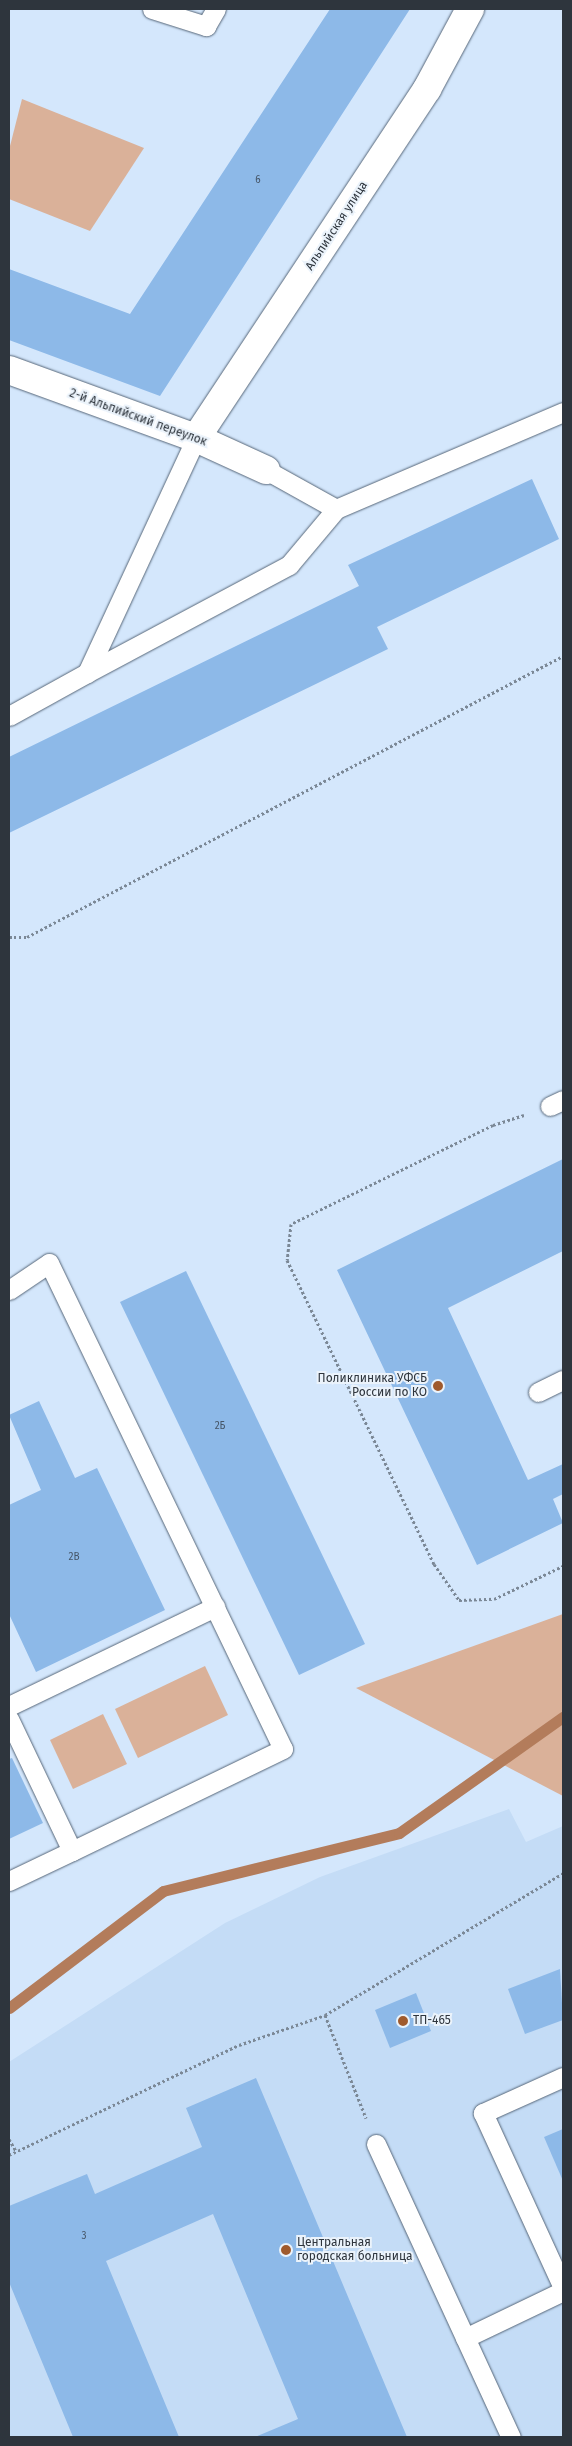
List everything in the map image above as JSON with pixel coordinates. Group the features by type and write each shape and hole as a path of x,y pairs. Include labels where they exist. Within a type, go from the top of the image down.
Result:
{"street":[{"name":"Альпийская улица","path":"196,438 427,88 470,9"},
{"name":"2-й Альпийский переулок","path":"9,370 196,438 266,470"}],"lane":[{"path":"152,9 206,26 216,9"},
{"path":"9,716 289,565 336,509 563,412"},
{"path":"87,673 196,438"},
{"path":"266,470 336,509"},
{"path":"9,1290 50,1263 283,1749 9,1881"},
{"path":"538,1392 563,1380"},
{"path":"9,1706 215,1607"},
{"path":"9,1719 72,1851"},
{"path":"465,2338 563,2289 483,2113 563,2077"},
{"path":"376,2144 511,2437"}],"path":[{"path":"9,937 27,937 563,656"},
{"path":"557,1103 493,1125 291,1224 287,1260 434,1564 459,1600 494,1599 563,1566"},
{"path":"9,2155 239,2045 325,2015 563,1873"},
{"path":"325,2015 376,2144"},
{"path":"9,2139 16,2151"}],"shaded area":[{"path":"22,99 144,148 90,231 9,199 9,150"},
{"path":"563,1614 563,1796 356,1688"},
{"path":"205,1666 228,1715 138,1758 115,1709"},
{"path":"103,1714 127,1764 73,1789 50,1740"},
{"name":"Центральная городская больница","path":"509,1809 526,1842 563,1826 563,2437 9,2437 9,2062 225,1923 320,1877"}],"building":[{"path":"330,9 410,9 160,396 9,340 9,269 130,314"},
{"path":"532,479 559,539 377,627 388,649 9,833 9,757 359,586 348,565"},
{"name":"Поликлиника УФСБ России по КО","path":"563,1159 563,1251 448,1308 528,1480 563,1464 563,1494 553,1499 563,1523 477,1565 337,1270"},
{"path":"186,1271 365,1644 299,1675 120,1302"},
{"path":"39,1401 75,1478 97,1468 165,1610 36,1672 9,1614 9,1505 41,1490 9,1415"},
{"path":"12,1758 43,1823 9,1839 9,1759"},
{"path":"560,1969 563,2020 525,2034 508,1989"},
{"name":"ТП-465","path":"416,1993 431,2031 390,2048 375,2010"},
{"path":"256,2078 407,2437 255,2437 298,2419 213,2214 106,2261 179,2437 73,2437 9,2282 9,2206 87,2174 95,2194 202,2147 186,2108"},
{"path":"563,2129 563,2181 544,2137"}],"waterway":[{"path":"9,2008 163,1891 399,1833 563,1717"}],"place":[{"name":"Поликлиника УФСБ России по КО","path":"438,1386"},
{"name":"ТП-465","path":"403,2021"},
{"name":"Центральная городская больница","path":"286,2250"}]}
